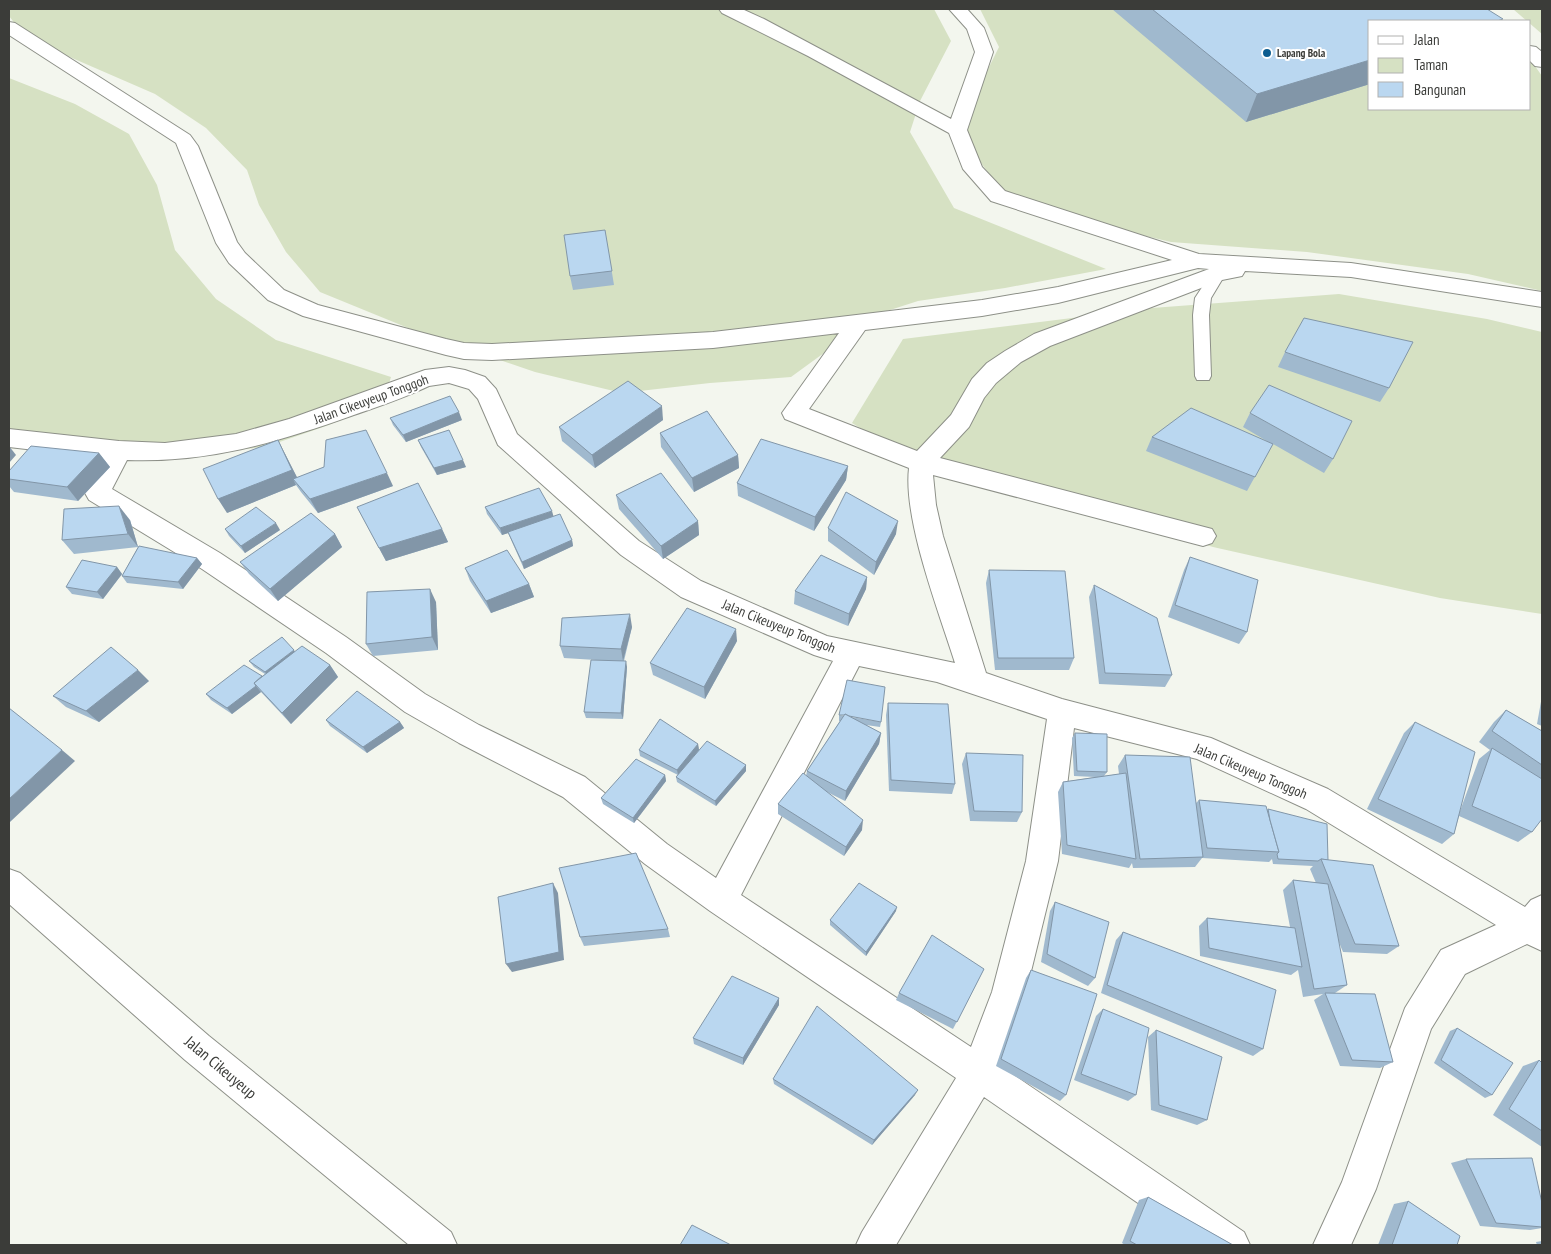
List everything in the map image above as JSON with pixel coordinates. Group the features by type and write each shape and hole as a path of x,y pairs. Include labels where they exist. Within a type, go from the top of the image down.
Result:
{"street":[{"path":"728,9 835,62 892,96 957,130 973,169 998,196 1198,261 1351,270 1542,299"},
{"path":"957,130 984,52 975,28 958,9"},
{"path":"11,19 183,139 188,146 227,243 237,258 276,295 311,311 464,351 492,352 713,340 982,308 1058,295 1198,261"},
{"path":"1531,52 1542,62"},
{"path":"975,681 929,532 920,488 922,463 960,421 975,393 996,369 1017,353 1042,340 1219,273 1280,265"},
{"path":"858,323 794,414 922,463 1203,536"},
{"name":"Jalan Cikeuyeup Tonggoh","path":"9,438 118,450 165,452 236,443 294,427 404,388 425,378 449,375 464,378 477,383 488,395 507,439 630,548 691,589 824,647 938,670 1062,712 1202,747 1317,799 1538,924"},
{"path":"118,450 98,493 210,561 336,645 415,703 469,734 574,787 656,854 721,900 918,1031 978,1074 1231,1245"},
{"path":"721,900 851,653"},
{"path":"875,1245 978,1074 1009,992 1042,861 1062,712"},
{"name":"Jalan Cikeuyeup","path":"9,884 197,1048 438,1245"},
{"path":"1332,1245 1358,1189 1417,1020 1453,962 1538,924"}],"lane":[{"path":"1203,376 1201,315 1203,298 1219,273"}],"green space":[{"path":"9,9 934,9 951,41 920,101 910,132 954,208 1106,269 1005,288 918,301 859,320 839,342 791,377 710,383 622,393 535,372 413,330 320,292 286,252 259,205 247,170 206,128 155,94 26,38 9,16"},
{"path":"980,9 1467,9 1368,20 1368,110 1531,110 1531,60 1542,76 1542,291 1468,274 1307,252 1171,242 1112,228 1002,192 961,135 971,103 999,47"},
{"path":"1513,9 1542,9 1542,34 1531,25 1531,20 1526,20"},
{"path":"9,78 75,104 129,134 157,185 175,250 216,299 276,340 391,377 383,402 329,425 265,447 163,457 9,448"},
{"path":"1339,294 1487,319 1542,332 1542,614 1440,598 1213,547 907,457 852,423 903,339 1152,308"}],"building":[{"name":"Lapang Bola","path":"1152,9 1487,9 1503,19 1368,20 1368,61 1257,94"},
{"path":"605,230 612,271 570,276 564,235"},
{"path":"1304,318 1413,342 1389,388 1285,352"},
{"path":"628,381 662,406 592,455 559,427"},
{"path":"1269,385 1352,421 1333,459 1250,413"},
{"path":"450,396 459,412 403,435 390,418"},
{"path":"1191,408 1273,444 1255,477 1152,437"},
{"path":"707,411 738,455 692,478 660,433"},
{"path":"366,430 387,473 310,499 293,479 324,467 326,440"},
{"path":"449,430 463,460 434,468 418,440"},
{"path":"761,439 848,466 815,517 737,483"},
{"path":"278,440 292,470 218,499 203,469"},
{"path":"31,446 99,453 67,487 9,479 9,471"},
{"path":"661,473 698,521 661,546 616,495"},
{"path":"418,483 442,529 379,548 357,507"},
{"path":"539,488 552,511 500,528 485,507"},
{"path":"846,492 898,521 876,562 828,528"},
{"path":"119,506 128,534 62,540 64,509"},
{"path":"256,507 276,523 241,546 225,529"},
{"path":"311,513 335,534 270,589 240,562"},
{"path":"560,514 572,540 522,562 508,532"},
{"path":"139,546 197,558 178,582 122,576"},
{"path":"507,550 529,584 486,601 465,568"},
{"path":"821,555 867,577 849,614 795,591"},
{"path":"1190,557 1258,580 1247,632 1175,605"},
{"path":"82,560 117,567 97,592 66,587"},
{"path":"989,570 1065,571 1074,658 998,658"},
{"path":"1094,585 1157,618 1172,675 1105,673"},
{"path":"430,589 432,637 366,644 367,592"},
{"path":"687,608 736,629 704,687 650,663"},
{"path":"630,614 621,649 560,646 562,618"},
{"path":"282,637 294,650 265,672 249,661"},
{"path":"302,646 330,665 282,713 254,683"},
{"path":"111,647 138,670 86,711 53,696"},
{"path":"591,660 626,661 621,713 584,712"},
{"path":"244,665 262,676 254,683 256,686 227,708 206,694"},
{"path":"847,680 885,687 881,722 845,714 839,715"},
{"path":"357,691 400,722 363,747 326,720"},
{"path":"888,703 948,704 955,784 891,780"},
{"path":"9,708 62,750 9,799"},
{"path":"1506,710 1542,731 1542,765 1492,731"},
{"path":"845,714 881,733 846,791 807,771"},
{"path":"660,719 698,744 677,770 639,750"},
{"path":"1415,722 1475,752 1454,834 1378,799"},
{"path":"1075,733 1107,734 1107,772 1077,771"},
{"path":"707,741 746,765 715,801 676,777"},
{"path":"1492,748 1542,779 1542,819 1532,832 1472,806"},
{"path":"966,753 1023,755 1022,812 974,811"},
{"path":"1125,755 1190,757 1203,857 1140,859"},
{"path":"636,759 665,775 633,818 601,798"},
{"path":"803,773 863,820 846,847 778,804"},
{"path":"1126,773 1136,859 1067,845 1063,782"},
{"path":"1199,800 1266,806 1279,852 1207,848"},
{"path":"1268,809 1327,824 1328,860 1278,859 1277,854 1279,852"},
{"path":"636,853 668,929 580,937 559,868"},
{"path":"1321,859 1373,865 1399,946 1355,944"},
{"path":"1293,880 1328,884 1347,985 1314,989"},
{"path":"553,883 559,952 506,964 498,897"},
{"path":"859,883 897,907 866,952 830,920"},
{"path":"1055,902 1109,922 1095,978 1047,954"},
{"path":"1207,918 1295,928 1302,967 1209,948"},
{"path":"1123,932 1276,990 1263,1049 1107,985"},
{"path":"932,935 984,969 957,1022 899,993"},
{"path":"1031,970 1097,994 1066,1095 1001,1059"},
{"path":"732,976 779,998 743,1058 693,1038"},
{"path":"1325,993 1375,994 1393,1062 1352,1060"},
{"path":"817,1006 918,1090 874,1140 773,1079"},
{"path":"1103,1009 1149,1028 1136,1095 1081,1074"},
{"path":"1457,1028 1513,1063 1492,1095 1441,1060"},
{"path":"1156,1030 1222,1057 1207,1120 1159,1105"},
{"path":"1539,1060 1542,1063 1542,1131 1509,1109"},
{"path":"1532,1158 1542,1203 1542,1227 1496,1223 1466,1159"},
{"path":"1148,1197 1233,1245 1137,1245 1130,1241"},
{"path":"1408,1201 1460,1236 1457,1245 1392,1245"},
{"path":"692,1225 731,1245 680,1245"}],"place":[{"name":"Lapang Bola","path":"1267,53"}]}
